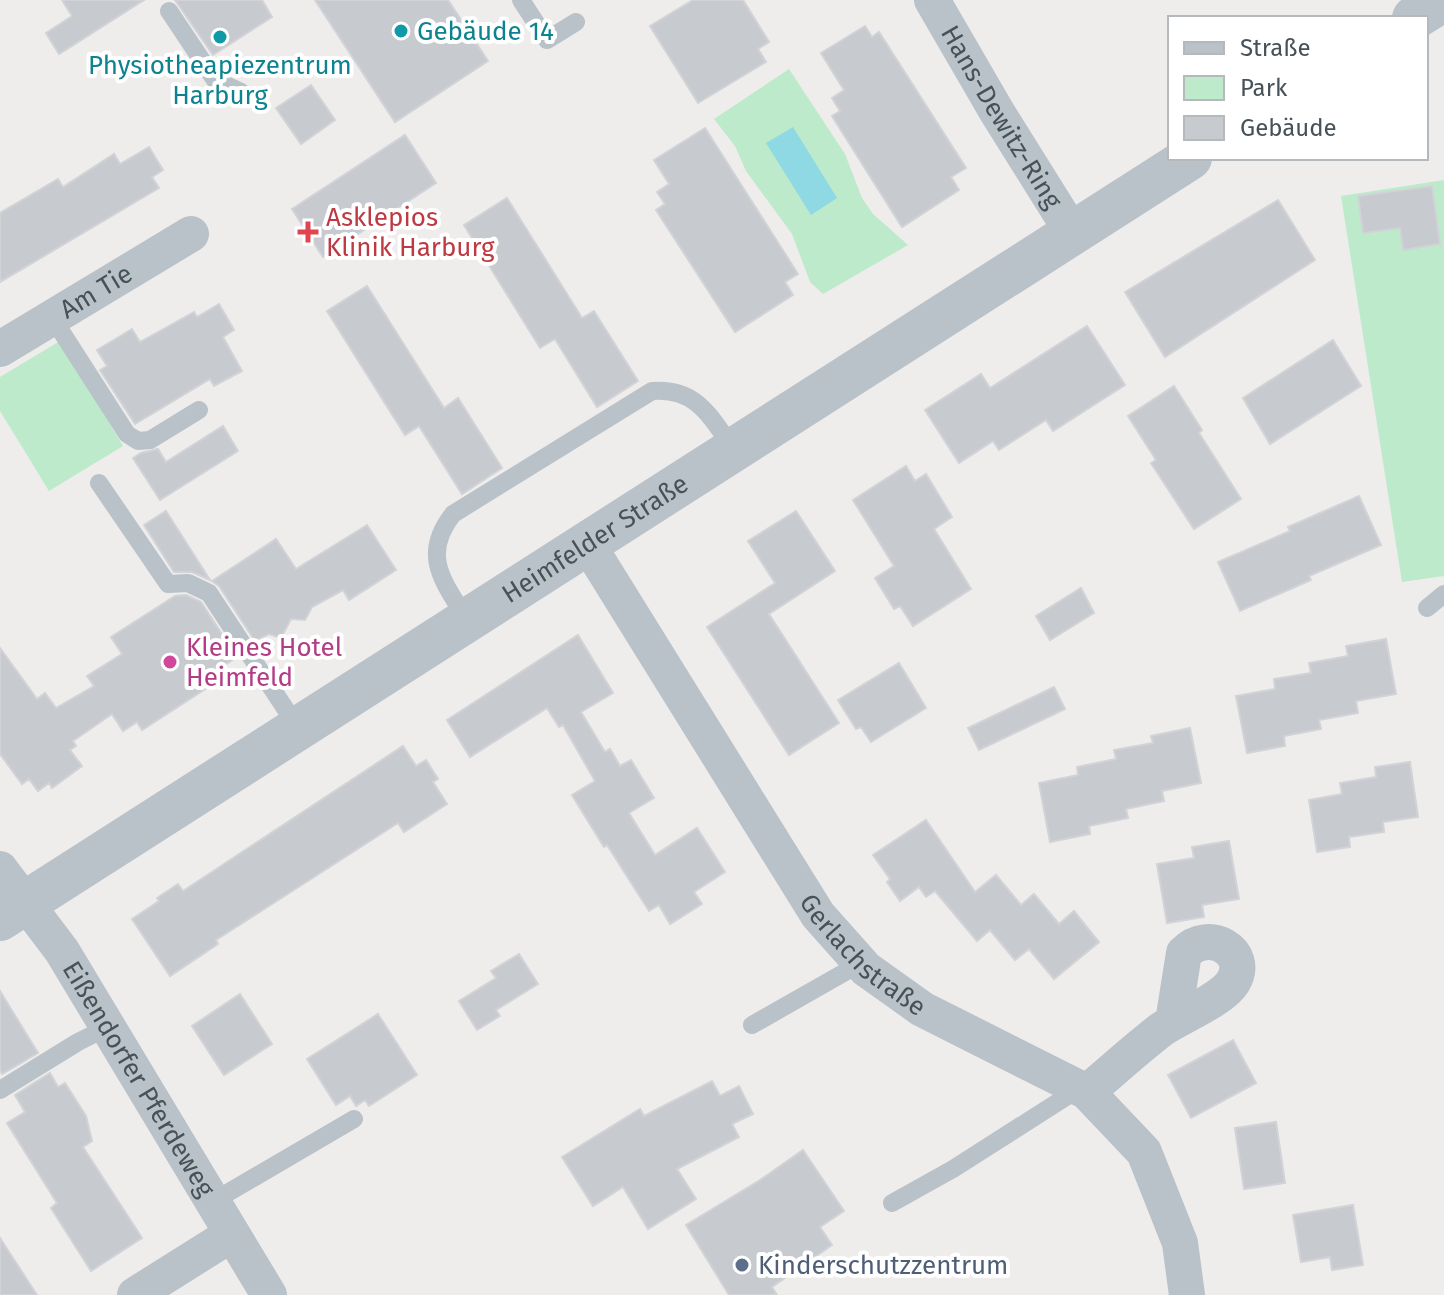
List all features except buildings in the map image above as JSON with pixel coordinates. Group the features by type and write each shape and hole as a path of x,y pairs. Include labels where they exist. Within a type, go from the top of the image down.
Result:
{"street":[{"name":"Hans-Dewitz-Ring","path":"932,0 1072,232"},
{"path":"1417,16 1443,0"},
{"name":"Heimfelder Straße","path":"8,897 298,728 1187,160"},
{"name":"Am Tie","path":"0,349 191,234"},
{"name":"Gerlachstraße","path":"587,543 818,915 861,963 922,1009 1083,1090 1144,1152 1180,1243 1187,1295"},
{"name":"Eißendorfer Pferdeweg","path":"8,897 62,951 269,1295"},
{"path":"1083,1090 1173,1022"},
{"path":"135,1295 232,1234"}],"lane":[{"path":"521,0 547,40 576,22"},
{"path":"169,11 215,80 241,92"},
{"path":"52,317 127,434 138,441 150,440 199,410"},
{"path":"467,620 437,569 437,545 442,528 453,514 652,391 673,391 695,399 734,450"},
{"path":"99,483 168,584 188,583 209,593 298,728"},
{"path":"1427,608 1444,594"},
{"path":"752,1025 861,963"},
{"path":"0,1090 108,1027"},
{"path":"892,1203 1083,1090"},
{"path":"212,1202 354,1119"}],"green space":[{"path":"789,69 845,154 862,198 873,214 908,245 823,294 810,282 792,234 746,171 735,146 714,119"},
{"path":"1444,180 1444,576 1402,582 1341,196"},
{"path":"60,341 123,446 49,491 0,411 0,377"}],"water":[{"path":"793,127 837,198 811,215 766,143"}],"place":[{"name":"Gebäude 14","path":"401,31"},
{"name":"Physiotheapiezentrum Harburg","path":"220,37"},
{"name":"Asklepios Klinik Harburg","path":"308,232"},
{"name":"Kleines Hotel Heimfeld","path":"170,662"},
{"name":"Kinderschutzzentrum","path":"742,1265"}]}
